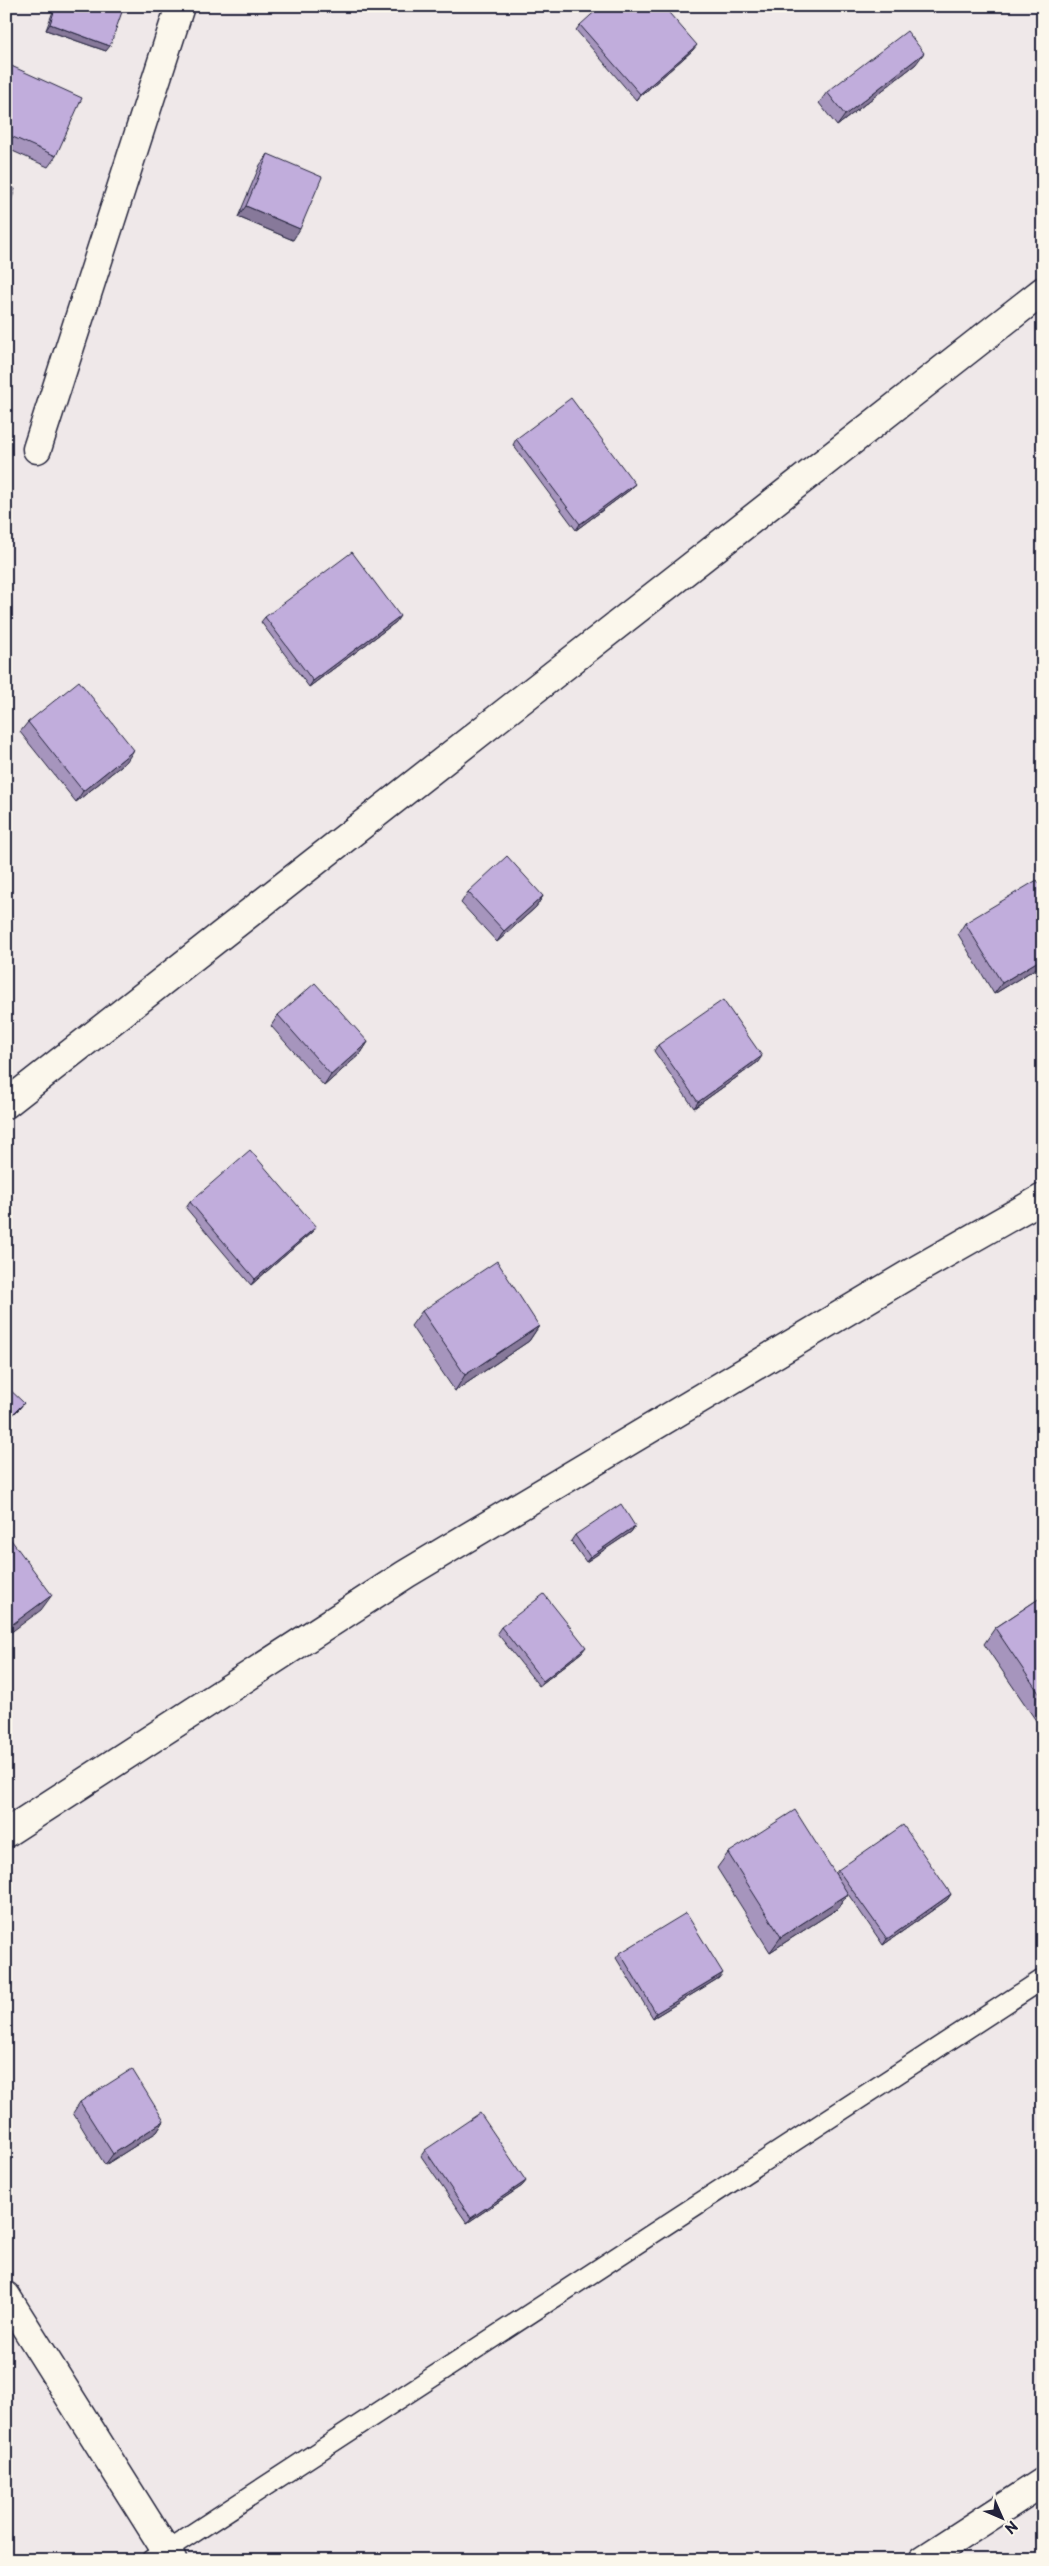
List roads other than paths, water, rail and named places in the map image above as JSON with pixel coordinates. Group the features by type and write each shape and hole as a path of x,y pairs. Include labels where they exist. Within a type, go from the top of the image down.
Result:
{"street":[{"path":"37,449 180,6"},
{"path":"6,1104 1043,290"},
{"path":"6,1833 406,1574 911,1273 1043,1198"},
{"path":"6,2296 164,2557"},
{"path":"923,2560 1043,2482"}],"lane":[{"path":"164,2557 1043,1979"}]}
